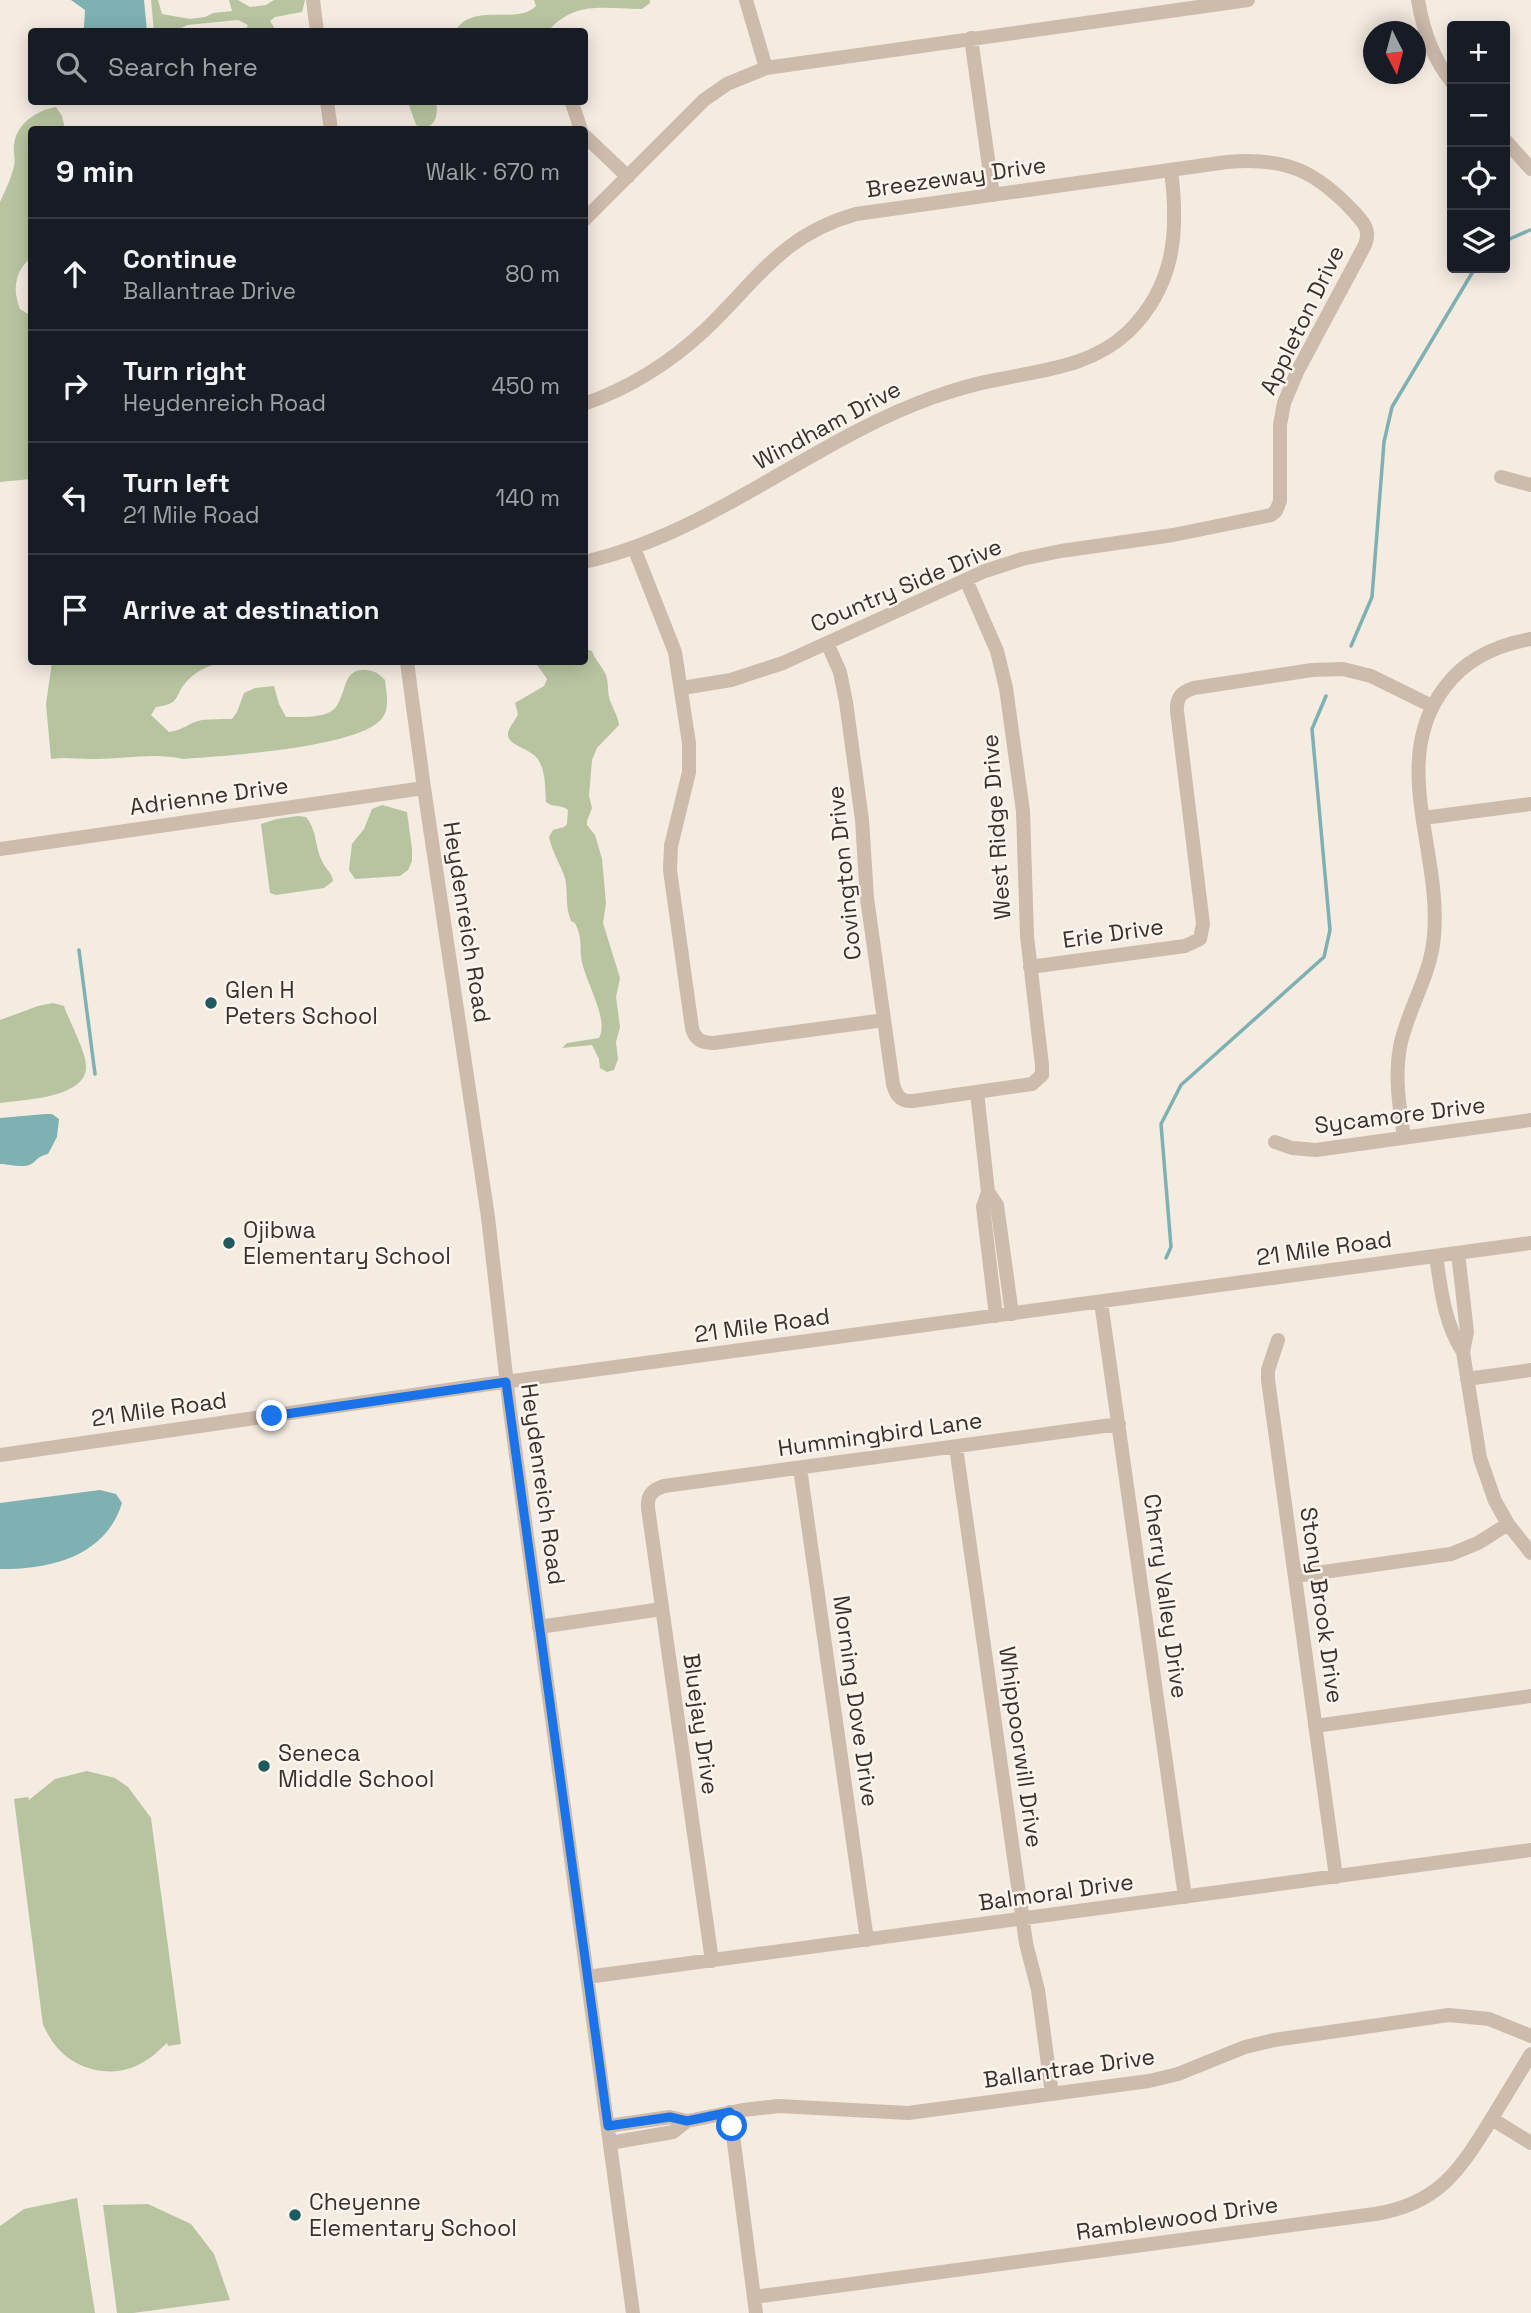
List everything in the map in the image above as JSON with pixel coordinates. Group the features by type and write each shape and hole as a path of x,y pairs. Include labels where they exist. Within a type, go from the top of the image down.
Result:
{"street":[{"path":"313,0 316,28"},
{"path":"746,0 766,68"},
{"path":"588,216 704,100 727,84 766,68 1248,0"},
{"path":"1418,0 1433,53 1447,74"},
{"path":"971,38 993,195"},
{"path":"327,105 330,126"},
{"path":"573,105 580,126"},
{"path":"588,139 628,177"},
{"path":"1510,146 1531,169"},
{"name":"Breezeway Drive","path":"588,402 633,382 674,356 705,330 779,253 815,229 856,214 1242,161 1282,164 1307,173 1328,186 1364,223 1368,233"},
{"name":"Windham Drive","path":"588,561 634,548 694,522 849,435 909,406 974,384 1071,365 1114,343 1127,333 1149,307 1169,264 1176,218 1171,170"},
{"name":"Appleton Drive","path":"1276,511 1280,493 1280,425 1286,396 1365,246 1368,233"},
{"path":"1501,477 1531,485"},
{"name":"Country Side Drive","path":"682,688 748,675 1004,565 1041,555 1189,532 1264,517 1276,511"},
{"path":"634,548 671,638 682,688 690,750 689,772 671,846 670,870 692,1028 699,1040 715,1042 884,1020"},
{"name":"West Ridge Drive","path":"965,580 997,651 1006,688 1023,811 1030,967 1042,1065 1040,1078 1027,1086 977,1092"},
{"path":"1404,1137 1397,1083 1399,1054 1406,1026 1426,978 1434,935 1434,893 1423,818 1418,752 1423,727 1432,706 1452,678 1470,662 1495,649 1531,639"},
{"name":"Covington Drive","path":"827,643 840,673 846,702 862,820 867,898 893,1084 900,1098 913,1101 977,1092"},
{"name":"Heydenreich Road","path":"407,665 488,1217 506,1382 634,2313"},
{"name":"Erie Drive","path":"1030,967 1185,946 1200,939 1203,924 1177,711 1179,696 1194,688 1335,669 1371,676 1432,706"},
{"name":"Adrienne Drive","path":"0,849 424,788"},
{"path":"1423,818 1531,803"},
{"path":"977,1092 988,1192 983,1207 996,1316"},
{"name":"Sycamore Drive","path":"1275,1142 1292,1148 1316,1150 1531,1120"},
{"path":"988,1192 997,1205 1012,1314"},
{"name":"21 Mile Road","path":"0,1455 506,1382 1531,1243"},
{"path":"1458,1253 1467,1332 1463,1352 1476,1442 1495,1502 1531,1553"},
{"path":"1436,1256 1444,1307 1453,1337 1463,1352"},
{"name":"Cherry Valley Drive","path":"1101,1302 1185,1897"},
{"name":"Stony Brook Drive","path":"1278,1340 1268,1370 1268,1380 1336,1877"},
{"path":"1468,1379 1531,1370"},
{"name":"Hummingbird Lane","path":"650,1494 656,1488 664,1486 1119,1424"},
{"name":"Whippoorwill Drive","path":"956,1447 1026,1943 1038,1990 1052,2094"},
{"name":"Morning Dove Drive","path":"800,1468 867,1940"},
{"name":"Bluejay Drive","path":"650,1494 648,1508 712,1961"},
{"path":"1295,1576 1451,1554 1478,1543 1508,1524"},
{"path":"539,1627 662,1609"},
{"path":"1315,1726 1531,1696"},
{"name":"Balmoral Drive","path":"587,1977 1531,1850"},
{"name":"Ballantrae Drive","path":"608,2126 670,2117 687,2121 779,2106 908,2113 1052,2094 1164,2078 1245,2047 1274,2040 1449,2015 1489,2019 1531,2036"},
{"name":"Ramblewood Drive","path":"754,2297 1388,2212 1426,2197 1450,2179 1468,2157 1531,2054"},
{"path":"730,2112 756,2313"},
{"path":"1492,2119 1531,2143"},
{"name":"Ballantrae Drive","path":"610,2143 673,2132 687,2121"}],"green space":[{"path":"151,0 158,0 162,14 190,19 232,11 229,0 238,0 250,7 266,5 274,0 305,0 302,12 275,17 270,21 274,28 246,28 248,25 238,20 187,25 182,28 154,28"},
{"path":"534,0 650,0 642,9 580,10 569,14 551,28 458,28 473,17 518,14 528,12 536,6"},
{"path":"409,105 436,105 436,118 431,125 416,125"},
{"path":"56,107 64,126 28,126 28,261 18,275 16,295 20,309 28,314 28,479 0,482 0,202 13,171 16,137 29,119"},
{"path":"588,650 592,651 606,675 610,700 619,725 597,748 592,760 589,796 592,808 587,821 595,835 602,859 606,903 603,923 620,978 616,997 620,1027 616,1042 618,1059 614,1070 607,1072 600,1068 592,1045 562,1048 567,1043 599,1038 601,1030 599,1009 583,965 579,933 569,915 565,880 549,837 553,830 567,824 568,810 546,802 540,763 537,758 511,741 508,734 518,714 515,703 544,686 547,679 537,665 588,665"},
{"path":"52,665 215,665 197,672 189,679 174,701 156,707 151,715 169,732 202,720 232,719 244,693 255,688 274,686 286,717 325,714 336,707 347,680 357,671 374,672 385,680 387,699 383,717 370,728 349,736 258,753 183,759 148,756 51,759 46,704"},
{"path":"382,805 407,812 412,861 408,870 400,876 355,879 349,870 352,844 364,829 372,809"},
{"path":"298,816 306,817 310,822 323,864 333,881 324,888 276,895 270,893 261,824"},
{"path":"53,1003 64,1006 81,1046 86,1062 83,1078 75,1086 51,1096 0,1103 0,1020"},
{"path":"87,1771 115,1778 128,1787 151,1818 181,2044 168,2046 167,2043 148,2059 122,2070 97,2070 74,2062 55,2045 43,2025 14,1799 28,1797 29,1800 55,1779"},
{"path":"77,2198 95,2313 0,2313 0,2226 24,2209"},
{"path":"148,2204 191,2224 214,2254 230,2300 117,2313 103,2205"}],"water":[{"path":"71,0 144,0 147,28 84,28 85,10"},
{"path":"52,1114 59,1119 57,1137 48,1154 26,1166 0,1164 0,1118"},
{"path":"100,1490 116,1494 122,1503 114,1521 90,1547 56,1563 0,1569 0,1503"}],"waterway":[{"path":"1510,239 1530,230"},
{"path":"1351,646 1372,597 1384,442 1392,407 1472,273"},
{"path":"1166,1258 1171,1247 1161,1124 1181,1085 1324,957 1330,930 1312,729 1326,696"},
{"path":"79,950 95,1074"}],"place":[{"name":"Glen H Peters School","path":"211,1003"},
{"name":"Ojibwa Elementary School","path":"229,1243"},
{"name":"Seneca Middle School","path":"264,1766"},
{"name":"Cheyenne Elementary School","path":"295,2215"}],"route":[{"path":"272,1416 506,1382 608,2126 670,2117 687,2121 730,2112 732,2126"}]}
